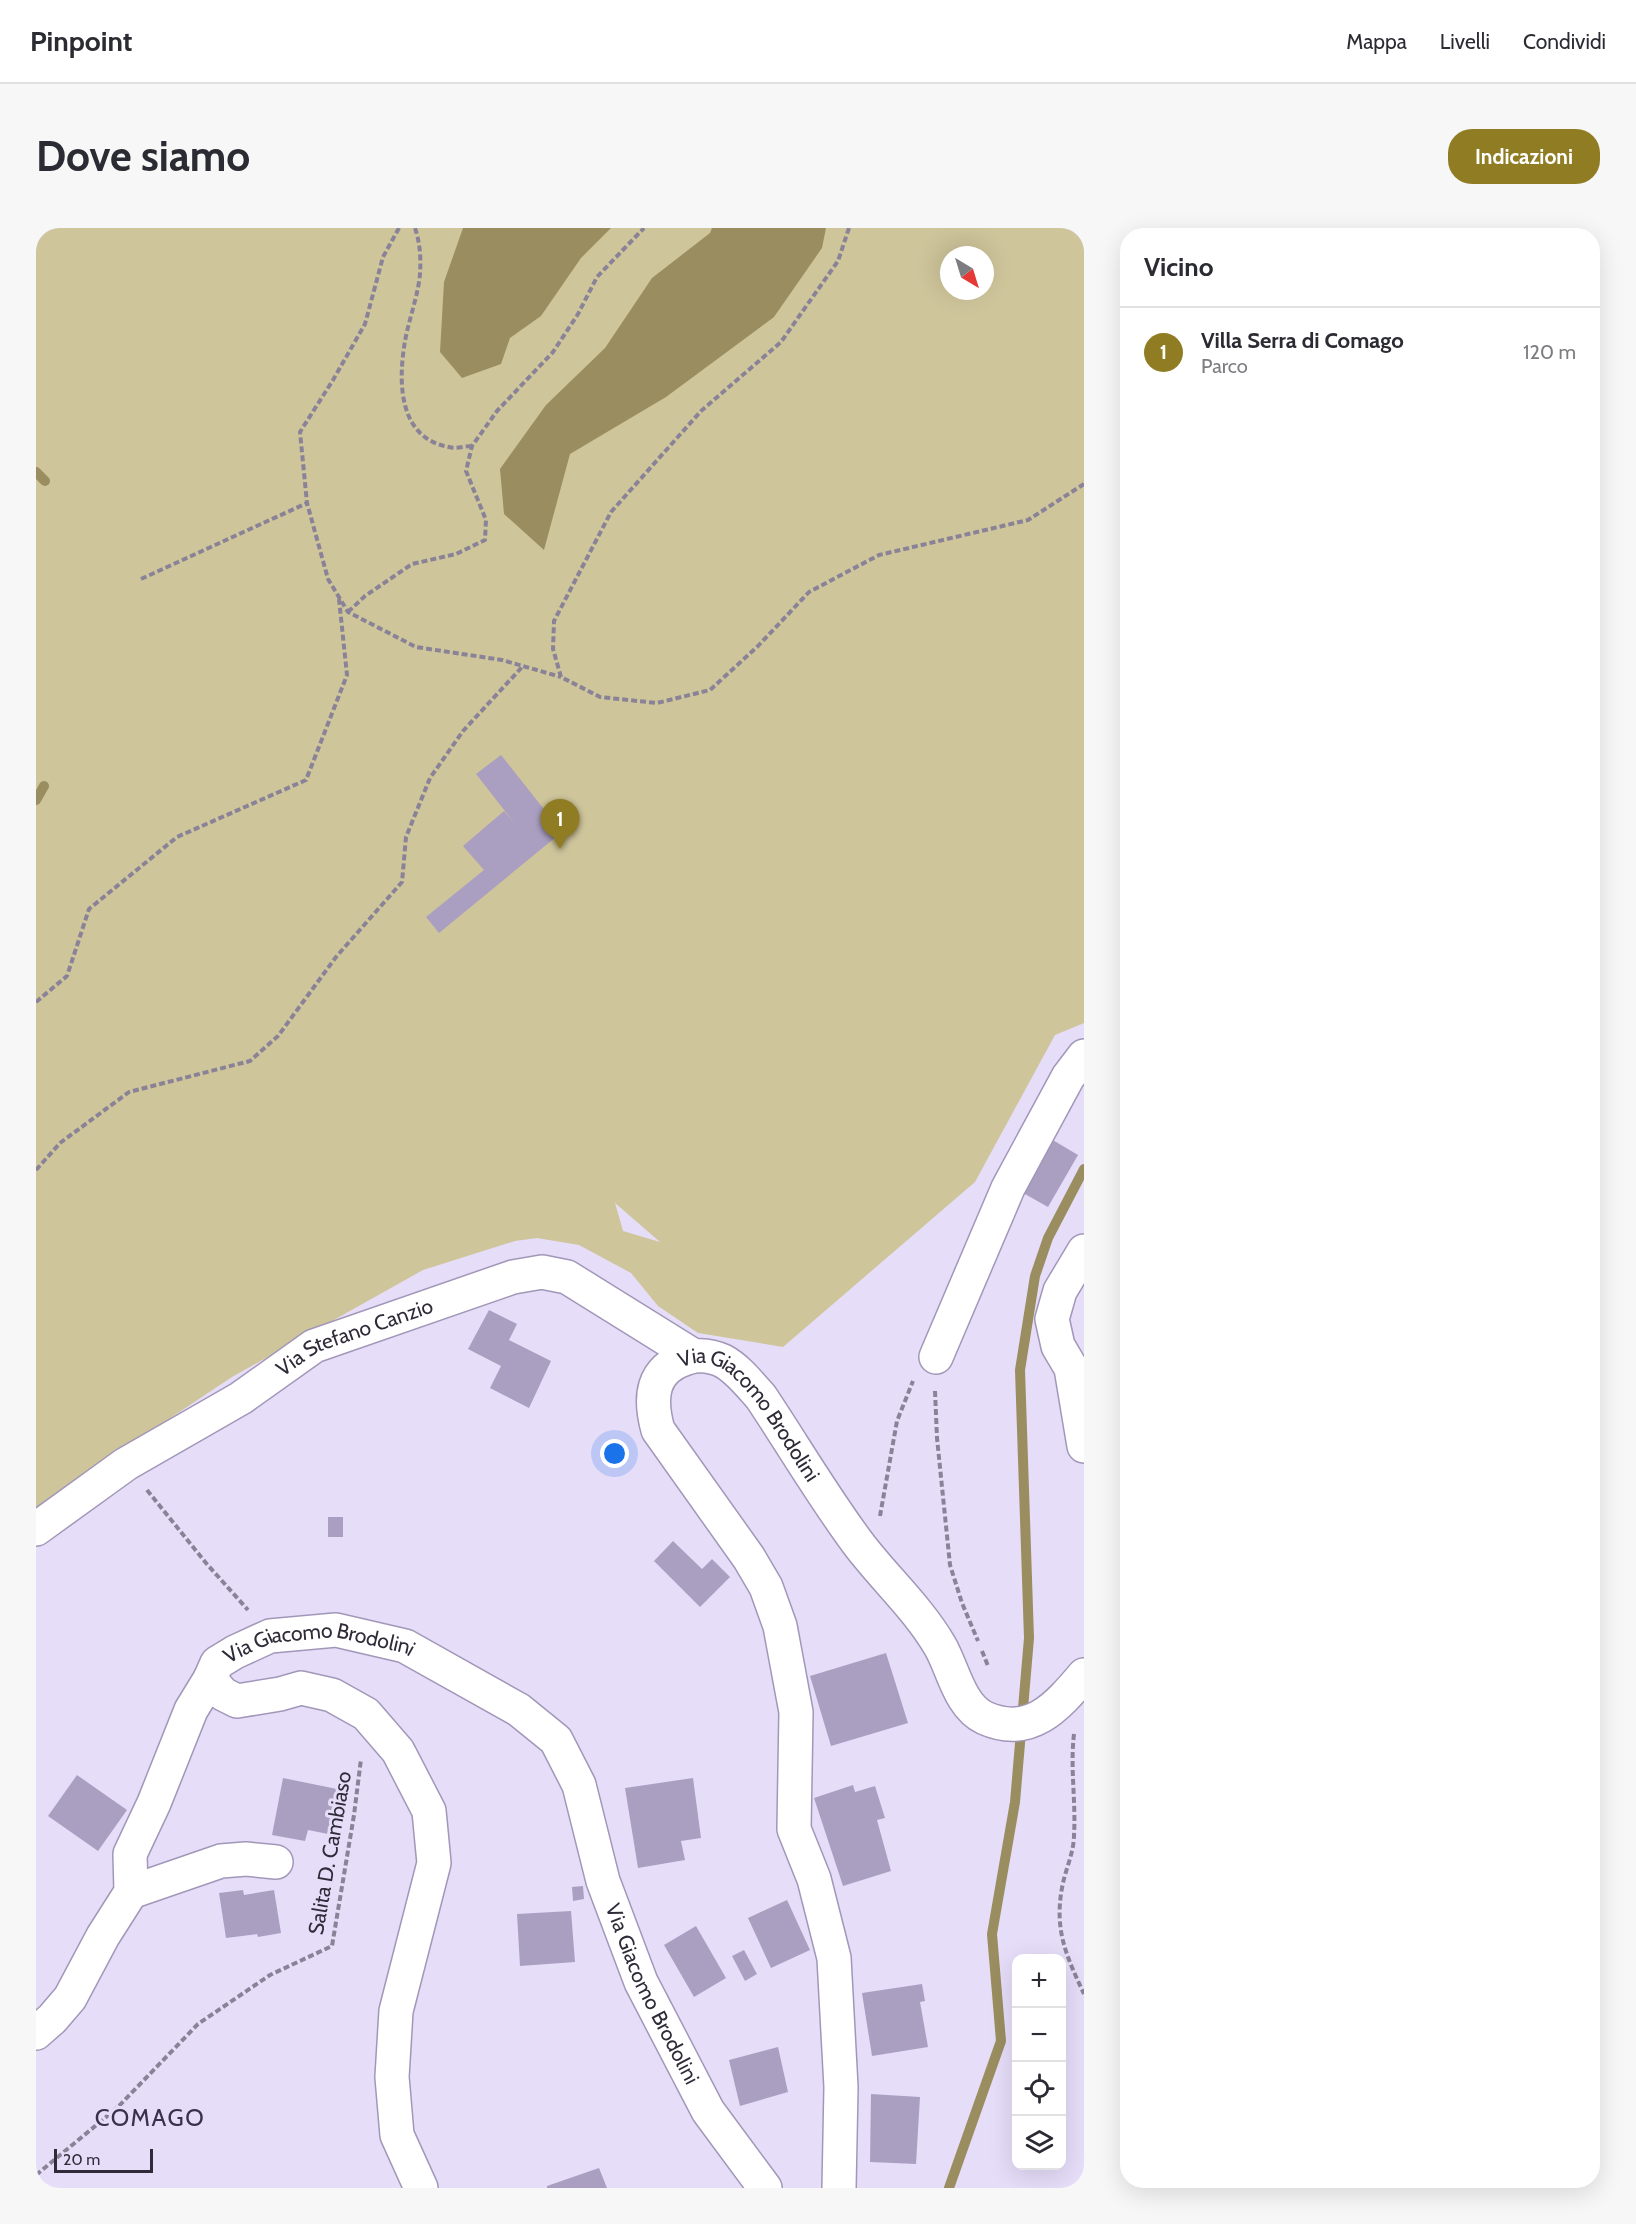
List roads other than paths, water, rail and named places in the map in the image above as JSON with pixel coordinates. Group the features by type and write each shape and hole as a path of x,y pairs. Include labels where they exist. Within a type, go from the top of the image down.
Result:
{"street":[{"path":"936,1357 1008,1188 1068,1077 1084,1056"},
{"path":"1084,1251 1060,1291 1052,1319 1058,1346 1078,1366 1084,1446"},
{"name":"Via Stefano Canzio","path":"36,1529 126,1464 241,1398 314,1346 513,1277 542,1272 567,1277 694,1356"},
{"name":"Via Giacomo Brodolini","path":"838,2188 841,2087 834,1958 814,1879 794,1829 796,1712 780,1626 760,1577 658,1430 653,1414 654,1393 659,1375 673,1362 694,1356 710,1356 725,1362 745,1379 761,1397 858,1543 938,1643 953,1677 974,1712 1004,1724 1022,1724 1041,1717 1054,1707 1081,1678"},
{"name":"Via Giacomo Brodolini","path":"421,2188 397,2135 392,2077 396,2011 434,1863 429,1811 398,1751 366,1714 332,1695 301,1688 237,1701 223,1694 210,1680 217,1663 234,1652 270,1636 336,1630 405,1646 519,1710 556,1740 579,1785 603,1881 641,1982 708,2111 765,2188"},
{"path":"36,2033 70,1998 103,1936 131,1892 130,1854 154,1803 191,1710 210,1680"},
{"path":"131,1892 221,1861 246,1858 276,1862"}],"waterway":[{"path":"36,472 45,481"},
{"path":"36,800 44,786"},
{"path":"949,2188 1001,2041 992,1934 1015,1802 1029,1638 1020,1370 1035,1276 1048,1238 1084,1169"}],"place":[{"name":"Villa Serra di Comago","path":"560,849"}],"district":[{"name":"COMAGO","path":"150,2118"}]}
